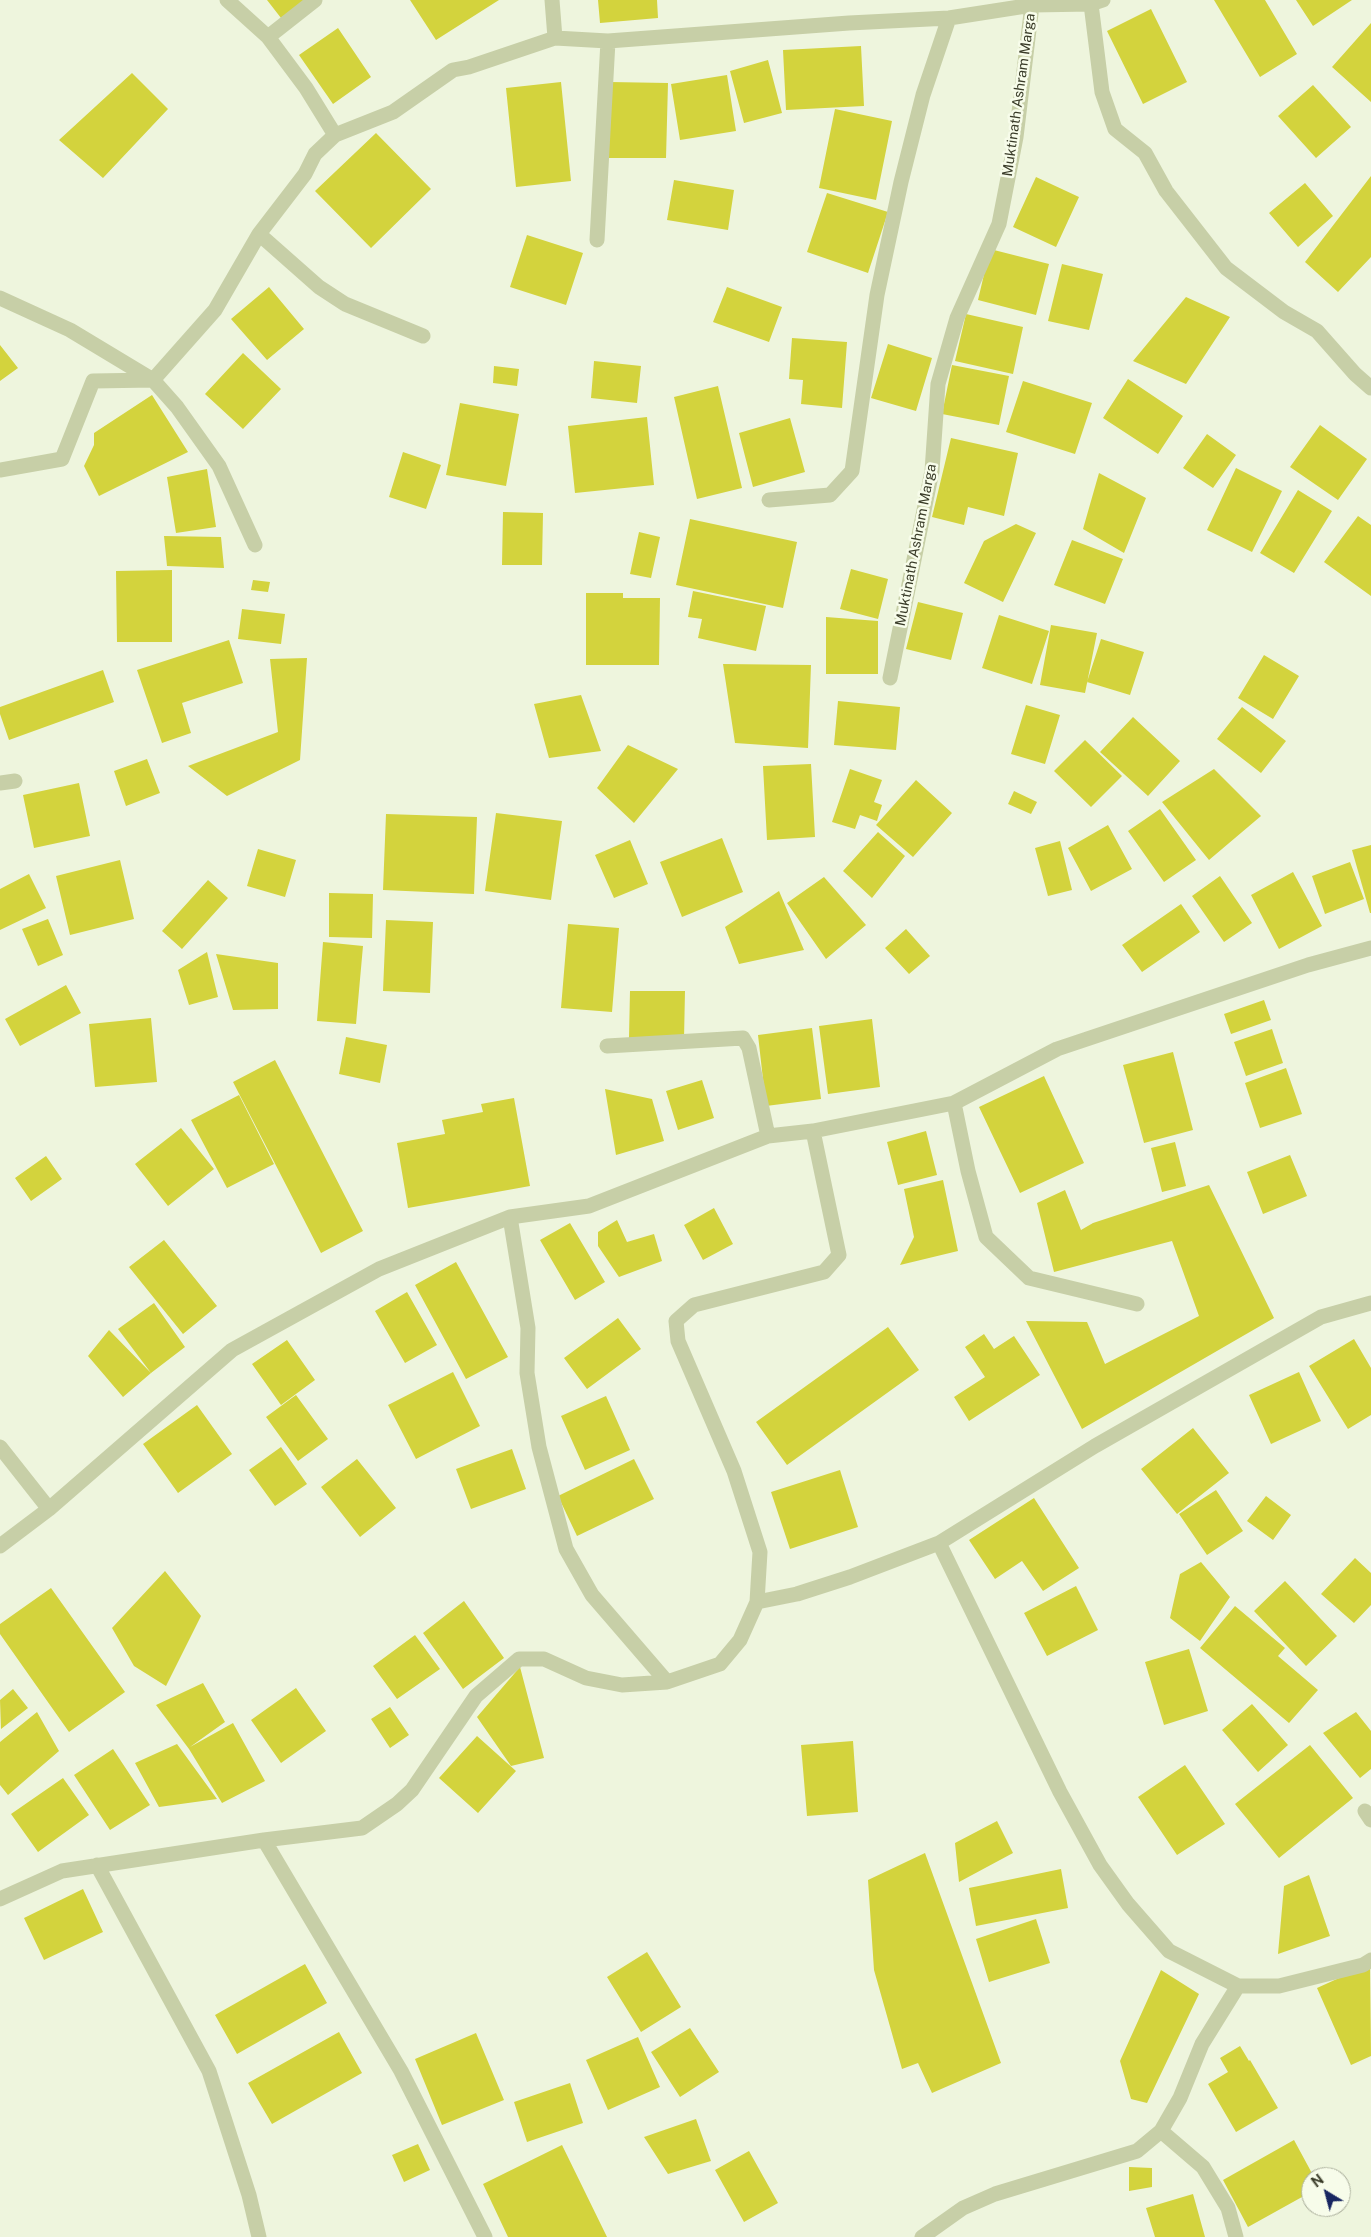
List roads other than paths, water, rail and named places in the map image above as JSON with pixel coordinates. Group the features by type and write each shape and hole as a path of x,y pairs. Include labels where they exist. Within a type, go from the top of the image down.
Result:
{"street":[{"path":"227,0 268,38 306,88 335,135"},
{"path":"268,38 315,0"},
{"path":"552,0 555,38"},
{"path":"0,470 62,459 93,381 153,380 215,310 259,234 305,174 314,154 335,135 393,112 453,70 469,67 555,38 608,41 849,22 949,18 1032,5 1097,2 1102,92 1115,129 1145,153 1166,191 1226,268 1284,312 1317,331 1371,388"},
{"name":"Muktinath Ashram Marga","path":"890,678 932,472 938,384 957,318 999,224 1016,137 1032,5"},
{"path":"769,500 830,495 852,471 877,295 901,182 923,94 949,18"},
{"path":"597,240 608,41"},
{"path":"259,234 319,287 345,304 423,336"},
{"path":"0,298 70,330 153,380 177,408 219,466 255,544"},
{"path":"0,783 15,781"},
{"path":"0,1546 49,1509 232,1350 379,1269 510,1217 589,1206 768,1136 812,1131 954,1103 1057,1049 1308,965 1371,948"},
{"path":"607,1046 743,1038 749,1048 768,1136"},
{"path":"954,1103 968,1171 986,1237 1029,1278 1137,1304"},
{"path":"0,1899 62,1870 264,1840 362,1828 397,1804 412,1790 476,1696 519,1659 544,1659 586,1678 622,1685 666,1682 720,1664 740,1640 757,1602 760,1552 734,1471 678,1342 676,1321 694,1305 824,1272 839,1255 812,1131"},
{"path":"510,1217 528,1328 527,1373 539,1447 566,1549 592,1596 666,1682"},
{"path":"757,1602 798,1594 939,1543 1095,1446 1320,1317 1371,1303"},
{"path":"0,1447 49,1509"},
{"path":"939,1543 1060,1792 1100,1866 1128,1904 1169,1951 1238,1986 1279,1986 1363,1965 1371,1960"},
{"path":"264,1840 401,2071 485,2237"},
{"path":"97,1865 209,2072 249,2195 259,2237"},
{"path":"922,2237 962,2208 995,2194 1137,2151 1161,2131 1180,2098 1202,2044 1238,1986"},
{"path":"1161,2131 1204,2167 1228,2208 1236,2237"}]}
